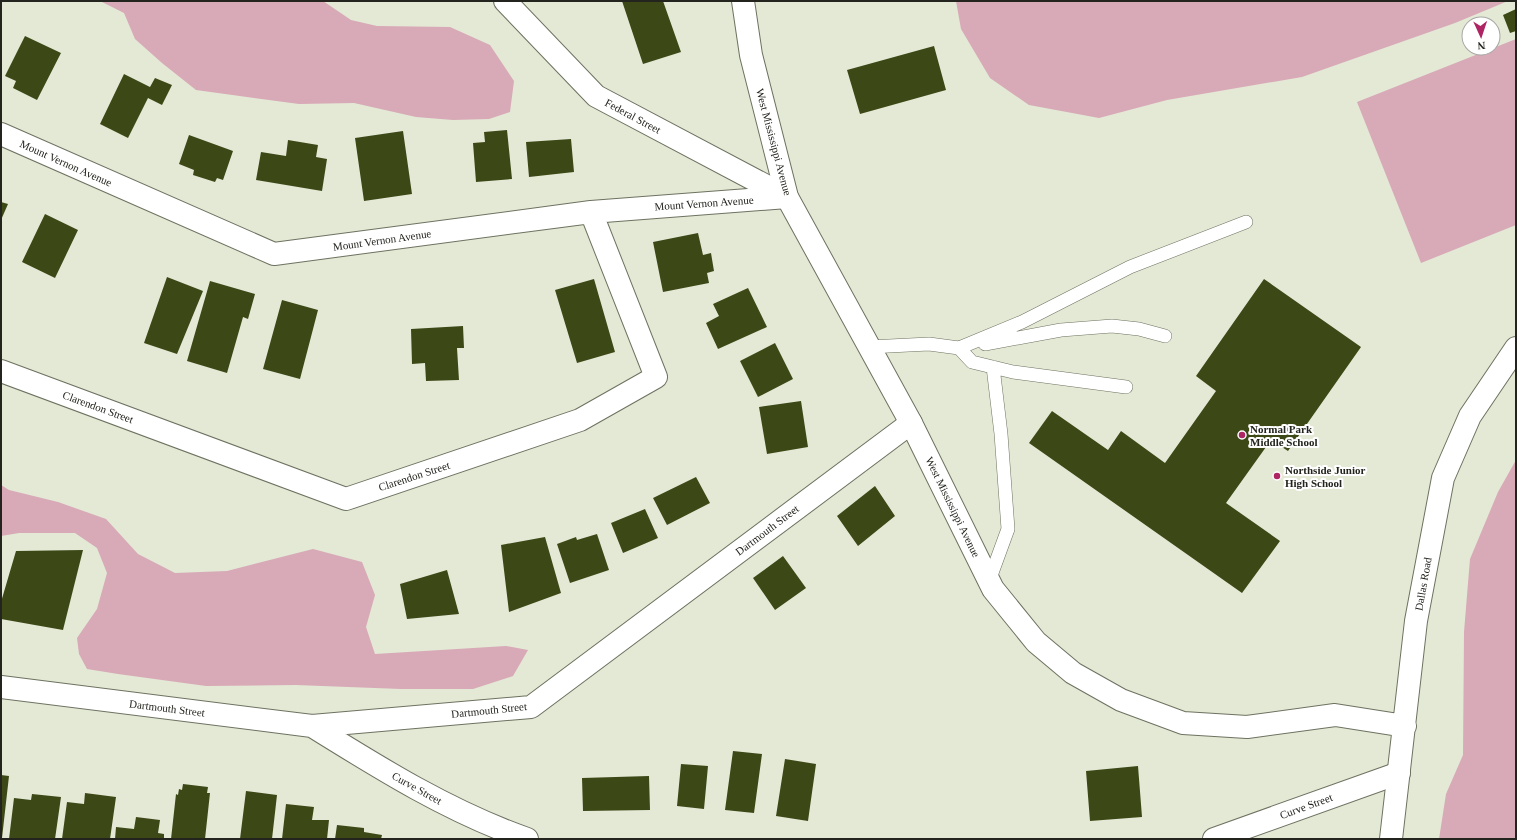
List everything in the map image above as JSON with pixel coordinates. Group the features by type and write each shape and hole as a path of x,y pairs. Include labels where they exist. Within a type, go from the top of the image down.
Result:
{"street":[{"name":"Federal Street","path":"505,1 596,96 787,196"},
{"name":"West Mississippi Avenue","path":"742,1 752,55 787,196 911,423 993,590 1036,642 1073,673 1121,700 1183,723 1247,727 1335,716 1405,726"},
{"name":"Mount Vernon Avenue","path":"1,134 274,254 591,212 787,196"},
{"name":"Clarendon Street","path":"1,371 346,499 580,420 656,377 591,212"},
{"name":"Dallas Road","path":"1391,839 1416,621 1443,478 1470,416 1516,348"},
{"name":"Dartmouth Street","path":"1,687 312,726 531,706 911,423"},
{"name":"Curve Street","path":"312,726 431,797 483,822 527,839"},
{"name":"Curve Street","path":"1214,839 1399,773"}],"lane":[{"path":"959,348 1022,322 1130,267 1246,222"},
{"path":"869,347 930,344 959,348 1061,330 1112,326 1139,329 1165,336"},
{"path":"959,348 972,362 1013,372 1126,387"},
{"path":"989,581 1008,529 1001,434 993,367"}],"shaded area":[{"path":"80,1 323,1 351,20 377,26 450,27 490,45 514,81 510,112 489,119 453,120 416,117 354,103 299,104 196,90 135,39 124,13 102,2"},
{"path":"956,1 1508,1 1472,16 1461,16 1461,21 1455,23 1302,77 1167,100 1099,118 1029,105 990,78 961,29"},
{"path":"1516,39 1516,225 1421,263 1357,102 1473,56 1501,56 1501,45"},
{"path":"1516,460 1516,839 1439,839 1446,794 1463,755 1464,632 1470,559 1498,492"},
{"path":"1,485 9,490 58,502 106,519 138,554 175,573 227,571 313,549 362,562 375,595 366,627 375,654 506,646 528,650 513,676 473,689 401,689 296,685 206,686 87,669 79,654 77,638 97,609 107,573 97,548 75,533 19,533 1,536"}],"building":[{"path":"622,1 663,1 681,52 643,64"},
{"path":"1516,9 1516,31 1510,33 1503,15"},
{"path":"25,36 61,53 37,100 13,88 16,81 5,76"},
{"path":"934,46 946,90 860,114 847,70"},
{"path":"124,74 150,87 155,78 172,85 162,105 148,98 128,138 100,124"},
{"path":"507,130 512,179 476,182 473,143 485,142 484,132"},
{"path":"403,131 412,194 364,201 355,138"},
{"path":"189,135 233,151 223,180 217,178 215,182 193,175 194,170 179,164"},
{"path":"571,139 574,172 529,177 526,142"},
{"path":"288,140 318,145 316,157 327,159 322,191 256,180 261,152 286,156"},
{"path":"1,202 8,204 1,220"},
{"path":"45,214 78,230 55,278 22,262"},
{"path":"698,233 703,255 711,253 714,271 707,273 709,283 663,292 653,242"},
{"path":"167,277 203,291 177,354 144,343"},
{"path":"594,279 615,352 577,363 555,290"},
{"name":"Normal Park Middle School","path":"1264,279 1361,347 1288,451 1271,440 1226,503 1280,541 1242,593 1029,443 1052,411 1108,450 1121,431 1165,463 1216,391 1196,376"},
{"path":"210,281 255,294 248,319 243,317 227,373 187,361"},
{"path":"748,288 767,327 718,349 706,323 719,316 713,304"},
{"path":"282,300 318,310 300,379 263,369"},
{"path":"463,326 464,348 457,348 459,380 426,381 425,363 412,364 411,329"},
{"path":"775,343 793,379 758,397 740,361"},
{"path":"801,401 808,447 767,454 759,407"},
{"path":"696,477 710,503 667,525 653,498"},
{"path":"875,486 895,516 858,546 837,516"},
{"path":"645,509 658,538 623,553 611,523"},
{"path":"597,534 609,570 570,583 557,544 576,537 577,540"},
{"path":"545,537 561,593 509,612 501,545"},
{"path":"83,550 63,630 1,619 1,602 16,551"},
{"path":"783,556 806,588 775,610 753,578"},
{"path":"447,570 459,614 407,619 400,584"},
{"path":"733,751 762,754 754,813 725,810"},
{"path":"785,759 816,764 808,821 776,816"},
{"path":"681,764 708,766 704,809 677,806"},
{"path":"1138,766 1142,817 1090,821 1086,771"},
{"path":"1,775 9,776 2,838 1,838"},
{"path":"649,776 650,810 583,811 582,778"},
{"path":"183,784 208,787 207,793 210,793 205,839 171,839 176,794 178,795 179,789 182,790"},
{"path":"246,791 277,795 272,839 240,839"},
{"path":"85,793 116,797 110,839 62,839 67,802 84,804"},
{"path":"32,794 61,797 55,839 9,839 14,798 31,800"},
{"path":"286,804 314,807 312,820 329,820 327,839 282,839"},
{"path":"136,817 160,820 158,833 164,834 164,839 115,839 116,827 134,829"},
{"path":"337,825 364,828 364,832 382,835 381,839 335,839"}],"place":[{"name":"Normal Park Middle School","path":"1242,435"},
{"name":"Northside Junior High School","path":"1277,476"}]}
